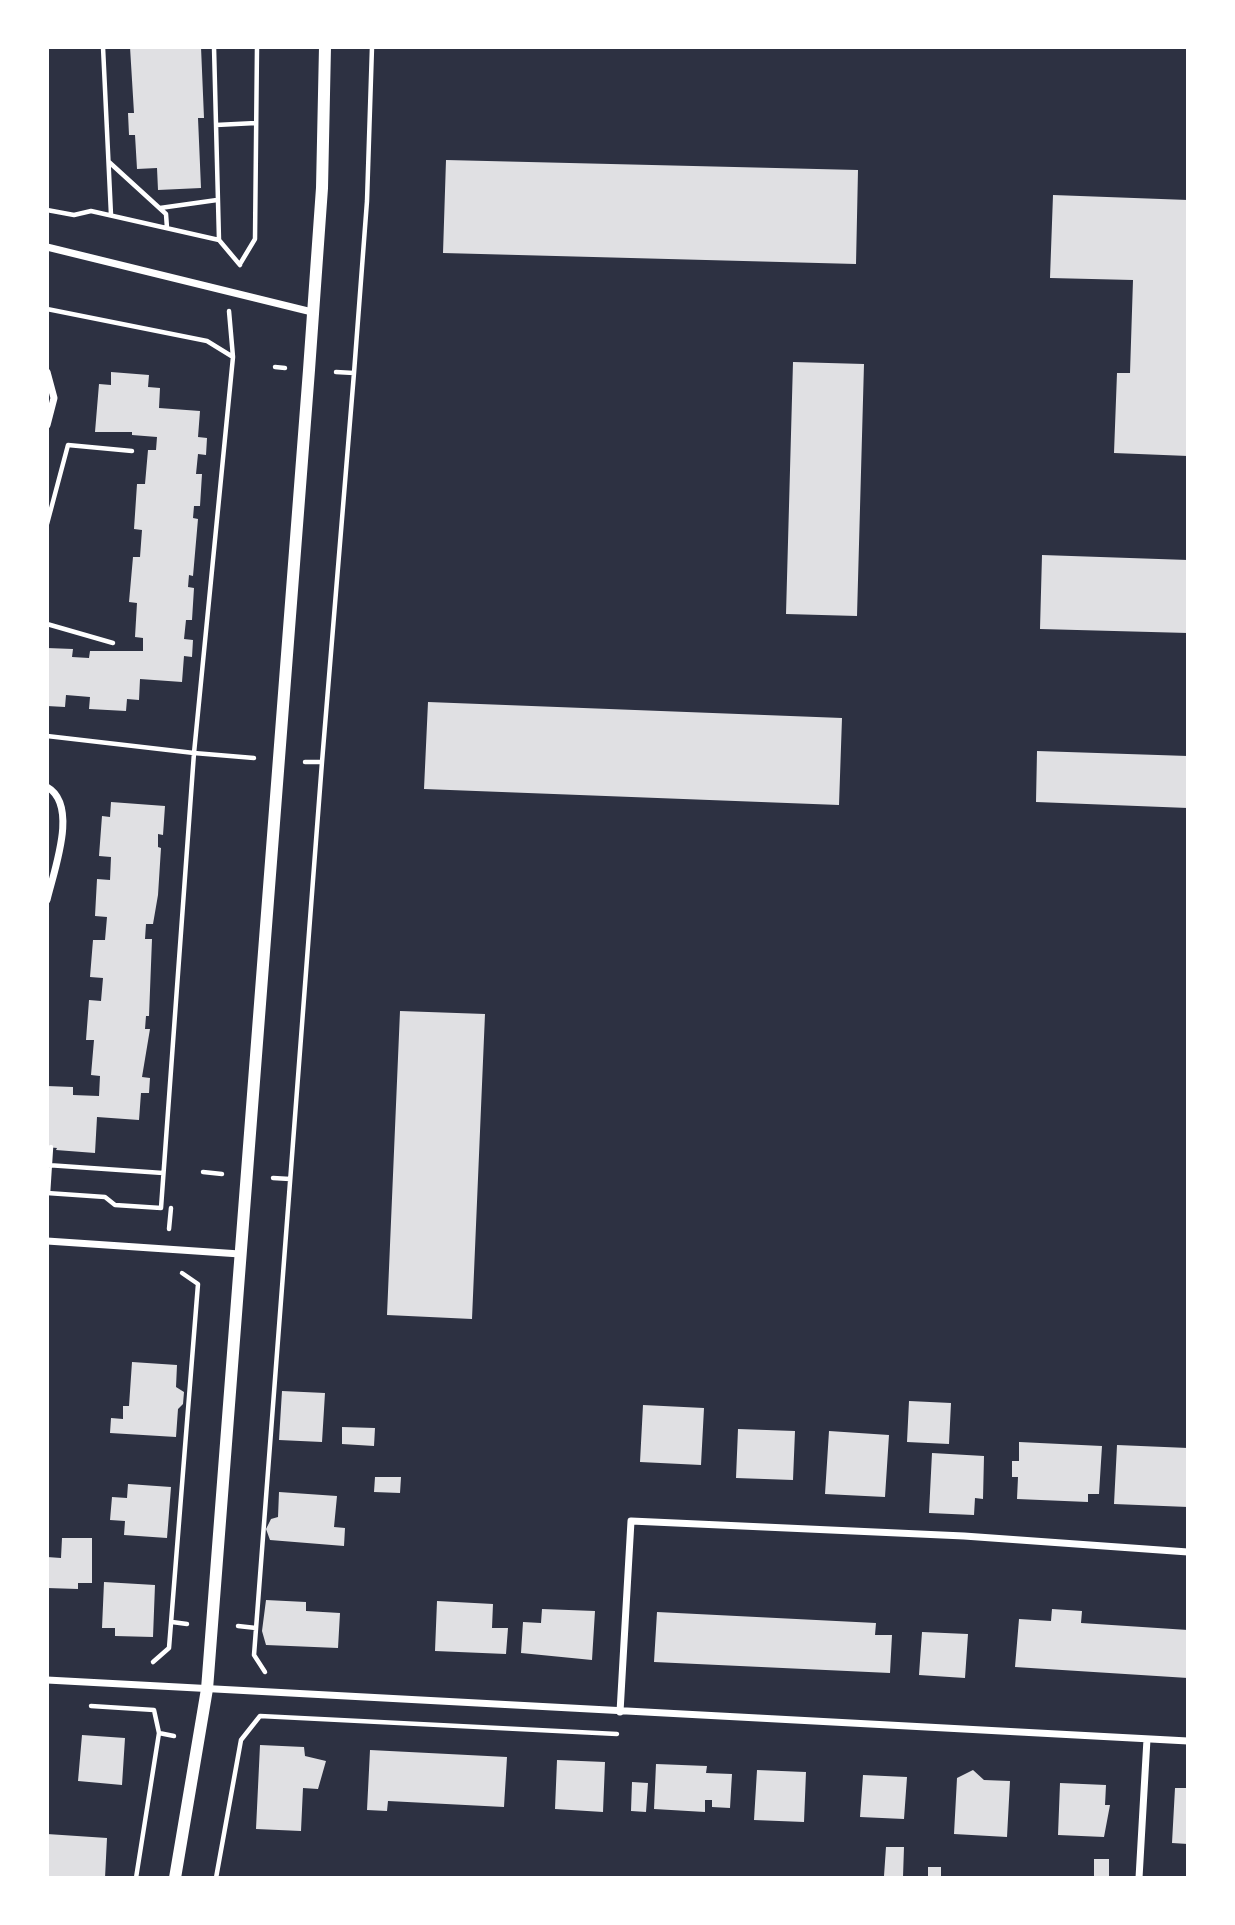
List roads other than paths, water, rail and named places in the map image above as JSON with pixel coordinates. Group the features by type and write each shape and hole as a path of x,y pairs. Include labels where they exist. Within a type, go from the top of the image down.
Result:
{"street":[{"path":"174,1878 207,1689 322,188 325,47"},
{"path":"47,247 312,312"},
{"path":"47,372 54,398 47,425"},
{"path":"47,788 61,799 64,814 47,900"},
{"path":"47,1241 240,1254"},
{"path":"620,1712 631,1521 964,1536 1188,1552"},
{"path":"47,1680 1188,1741"},
{"path":"1139,1878 1147,1739"}]}
